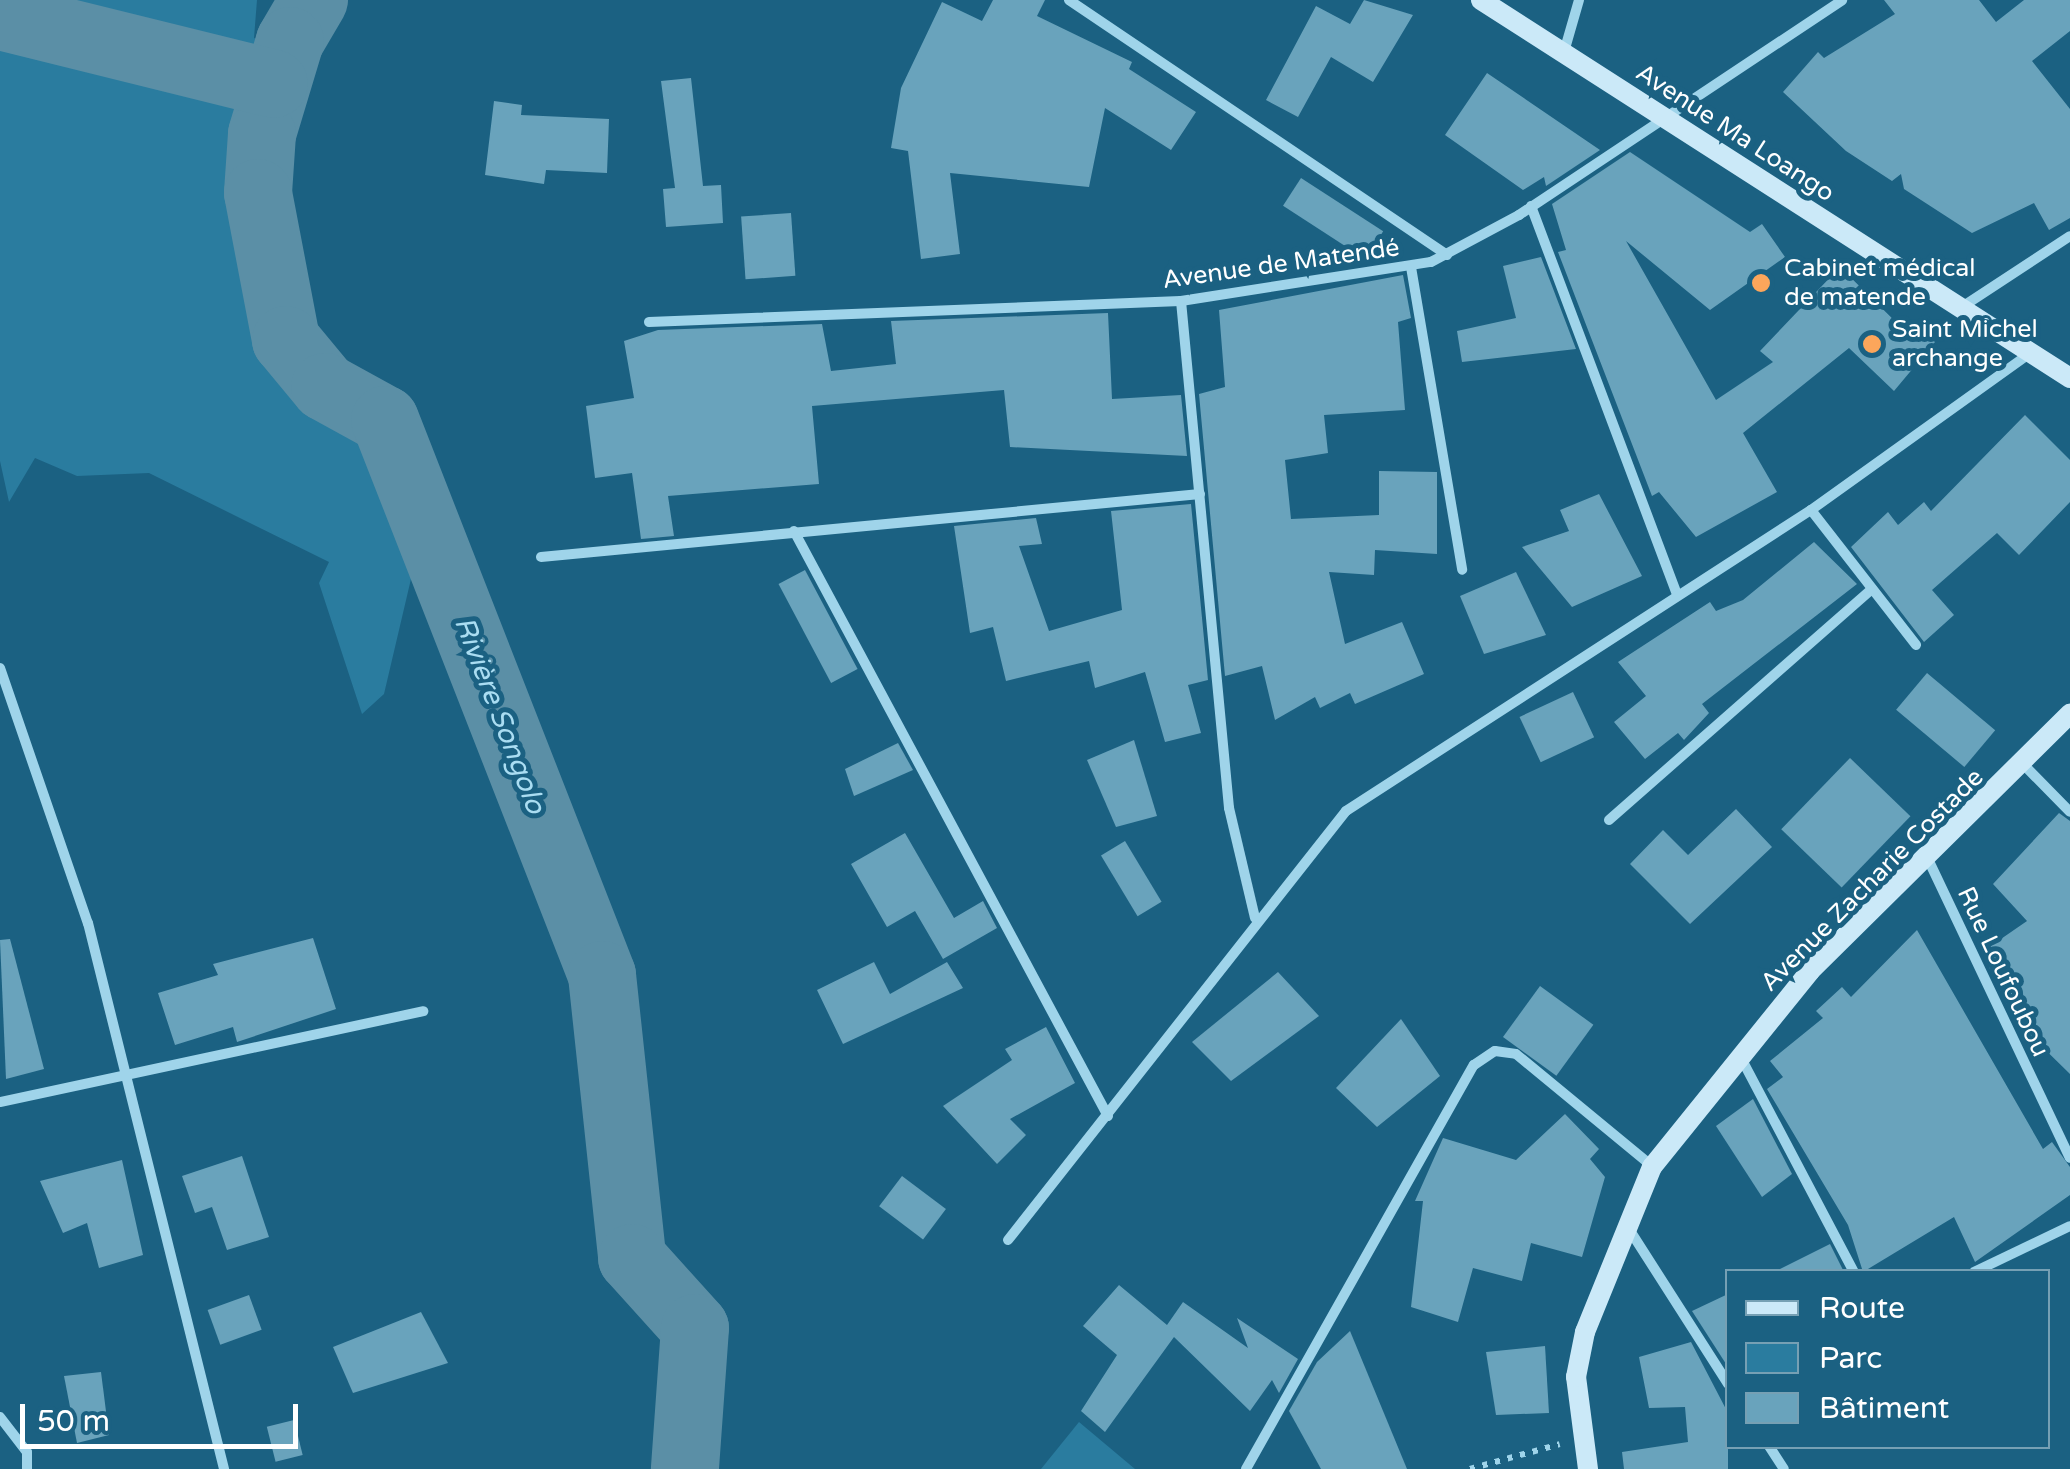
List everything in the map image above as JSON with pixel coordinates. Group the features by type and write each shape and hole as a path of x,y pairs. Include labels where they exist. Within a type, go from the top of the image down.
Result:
{"street":[{"path":"1069,0 1447,255"},
{"name":"Avenue Ma Loango","path":"1481,0 2070,378"},
{"path":"1564,53 1579,0"},
{"name":"Avenue de Matendé","path":"649,322 1181,300 1412,266 1447,255 1531,206 1842,0"},
{"path":"1531,206 1677,594"},
{"path":"1962,308 2070,236"},
{"path":"1412,266 1462,570"},
{"path":"1181,300 1229,808 1256,918"},
{"path":"1008,1240 1108,1116 1256,918 1361,800 1811,510 2030,354"},
{"path":"542,557 1200,494"},
{"path":"1811,510 1916,645"},
{"path":"794,530 1108,1116"},
{"path":"1609,820 1872,589"},
{"path":"0,668 88,923 224,1469"},
{"name":"Avenue Zacharie Costade","path":"1588,1469 1576,1377 1585,1332 1652,1167 1810,971 2070,714"},
{"path":"2023,764 2070,812"},
{"name":"Rue Loufoubou","path":"1927,857 2070,1158"},
{"path":"0,1102 125,1072 423,1011"},
{"path":"1246,1469 1474,1065 1495,1051 1516,1054 1652,1167"},
{"path":"1740,1056 1852,1269"},
{"path":"1980,1269 2070,1226"},
{"path":"1629,1228 1725,1379"},
{"path":"0,1417 27,1452 27,1469"}],"path":[{"path":"1470,1469 1581,1438"}],"green space":[{"path":"0,0 257,0 254,38 288,50 266,142 287,320 334,395 398,437 426,515 384,694 362,714 319,583 329,562 149,473 77,476 35,458 9,502 0,461"},
{"path":"1079,1422 1135,1469 1041,1469"}],"building":[{"path":"993,0 1045,0 1037,16 1132,62 1129,69 1196,112 1171,150 1105,108 1089,187 950,173 960,254 921,259 908,151 891,148 901,88 942,2 982,21"},
{"path":"1364,0 1413,15 1373,82 1331,57 1298,117 1266,100 1316,6 1350,24"},
{"path":"1884,0 1979,0 1996,22 2024,0 2070,0 2070,31 2032,61 2070,109 2070,218 2049,230 2034,203 1972,233 1904,189 1901,174 1892,181 1846,151 1783,92 1818,52 1824,58 1895,14"},
{"path":"1487,73 1600,150 1546,186 1544,177 1523,190 1445,135"},
{"path":"691,78 703,186 721,185 723,223 666,227 663,189 675,188 661,81"},
{"path":"494,101 522,105 521,115 609,119 607,173 546,170 544,184 485,175"},
{"path":"1630,152 1750,232 1762,224 1785,257 1710,310 1626,241 1716,400 1773,362 1760,351 1840,267 1904,330 1910,324 1935,342 1894,391 1849,348 1743,433 1777,492 1696,537 1659,492 1652,496 1558,252 1566,250 1552,204"},
{"path":"1301,178 1383,231 1365,259 1283,206"},
{"path":"791,213 795,276 746,279 741,216"},
{"path":"1541,257 1576,349 1462,362 1457,331 1516,318 1503,266"},
{"path":"1403,275 1411,318 1398,322 1405,410 1324,415 1328,453 1285,460 1291,519 1379,515 1379,471 1437,472 1437,554 1375,550 1374,575 1329,572 1345,644 1402,622 1424,674 1355,704 1350,693 1320,708 1315,697 1275,720 1262,666 1225,676 1199,394 1225,387 1219,310"},
{"path":"1108,313 1112,399 1181,395 1187,456 1010,447 1004,390 812,406 819,484 668,496 674,536 641,539 632,473 595,478 586,406 634,398 624,341 658,330 822,324 831,371 896,364 891,321"},
{"path":"2025,415 2070,460 2070,502 2019,555 1997,533 1932,590 1954,615 1924,642 1851,547 1888,512 1898,525 1924,502 1931,511"},
{"path":"1599,494 1642,576 1572,607 1522,547 1569,531 1560,510"},
{"path":"1191,504 1208,680 1188,685 1201,733 1165,742 1145,672 1095,688 1089,661 1006,681 993,627 970,633 954,526 1036,518 1042,544 1019,546 1049,631 1122,610 1111,511"},
{"path":"1814,542 1857,584 1702,704 1709,713 1684,740 1678,733 1645,759 1614,722 1646,696 1618,662 1710,602 1716,611 1743,600"},
{"path":"805,570 858,669 831,683 779,584"},
{"path":"1516,572 1546,635 1484,654 1460,596"},
{"path":"1927,673 1995,730 1964,767 1896,710"},
{"path":"1573,692 1594,737 1541,762 1520,717"},
{"path":"1134,740 1157,816 1116,827 1087,760"},
{"path":"898,743 913,770 854,796 845,769"},
{"path":"1850,758 1910,816 1842,888 1781,829"},
{"path":"1736,809 1772,847 1690,924 1630,864 1663,830 1688,855"},
{"path":"2059,813 2070,821 2070,1074 2014,1019 1982,952 2027,921 1993,884"},
{"path":"905,833 954,918 983,901 997,928 943,959 915,911 887,927 851,864"},
{"path":"1125,841 1162,902 1138,916 1101,855"},
{"path":"1917,930 2043,1149 2052,1142 2070,1167 2070,1195 1975,1262 1954,1217 1862,1269 1848,1225 1767,1089 1783,1077 1770,1061 1823,1018 1816,1011 1842,987 1851,997"},
{"path":"313,938 336,1009 237,1042 233,1027 175,1045 158,993 218,975 213,964"},
{"path":"10,939 44,1069 6,1079 0,940"},
{"path":"874,962 890,994 947,962 963,988 843,1044 817,990"},
{"path":"1278,972 1319,1016 1231,1081 1192,1042"},
{"path":"1540,986 1593,1025 1556,1076 1503,1037"},
{"path":"1401,1019 1440,1076 1377,1127 1336,1088"},
{"path":"1046,1027 1075,1083 1010,1119 1026,1135 997,1164 943,1106 1012,1060 1005,1049"},
{"path":"1753,1099 1792,1174 1762,1197 1716,1126"},
{"path":"1565,1114 1599,1149 1590,1159 1605,1177 1582,1257 1531,1243 1522,1281 1473,1268 1458,1322 1411,1307 1423,1201 1415,1201 1443,1138 1516,1160"},
{"path":"242,1156 269,1237 227,1250 212,1207 195,1213 182,1176"},
{"path":"122,1160 143,1255 99,1268 87,1223 63,1233 40,1181"},
{"path":"902,1176 946,1209 923,1239 879,1206"},
{"path":"1830,1244 1842,1269 1780,1269"},
{"path":"1119,1285 1167,1325 1183,1302 1248,1348 1237,1318 1298,1359 1279,1393 1272,1380 1250,1411 1174,1337 1105,1432 1081,1411 1117,1355 1083,1326"},
{"path":"249,1295 262,1330 220,1345 208,1310"},
{"path":"1725,1295 1725,1362 1692,1311"},
{"path":"421,1312 448,1363 353,1393 333,1347"},
{"path":"1350,1331 1407,1469 1321,1469 1289,1411 1317,1362"},
{"path":"1691,1342 1725,1407 1728,1469 1624,1469 1622,1452 1688,1442 1685,1407 1649,1408 1639,1357"},
{"path":"1545,1346 1549,1413 1496,1415 1486,1352"},
{"path":"101,1372 109,1435 77,1443 64,1376"},
{"path":"294,1420 303,1455 276,1462 267,1427"}],"waterway":[{"name":"Rivière Songolo","path":"314,0 290,41 262,134 258,193 286,340 325,387 385,420 602,975 632,1258 695,1328 685,1469"},
{"path":"0,16 274,84"}],"place":[{"name":"Cabinet médical de matende","path":"1761,283"},
{"name":"Saint Michel archange","path":"1872,344"}]}
